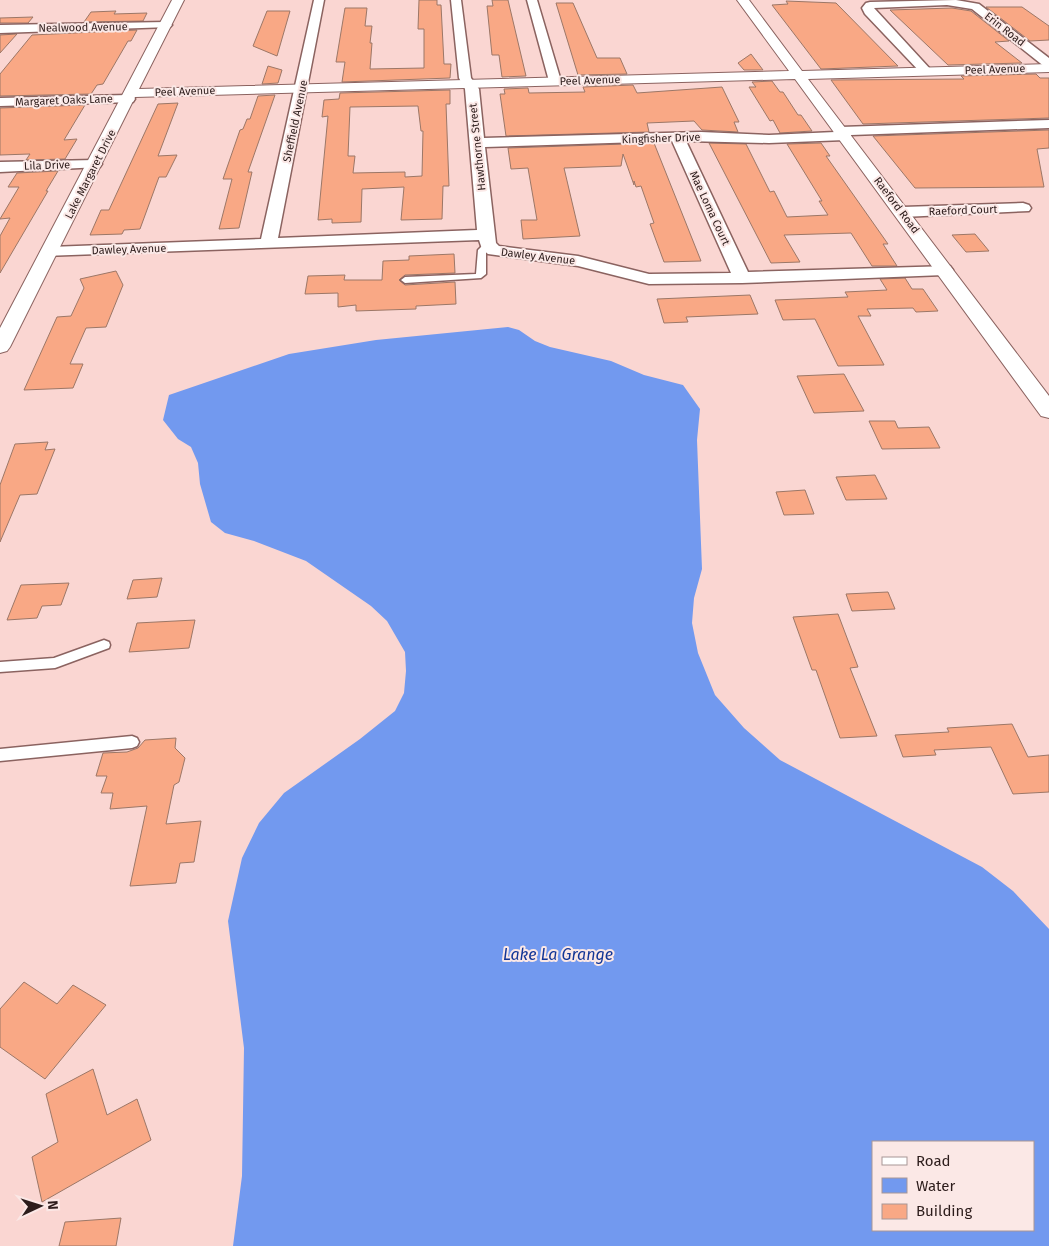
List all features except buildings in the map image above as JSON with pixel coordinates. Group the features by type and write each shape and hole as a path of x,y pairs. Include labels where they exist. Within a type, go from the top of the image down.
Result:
{"street":[{"name":"Lake Margaret Drive","path":"0,347 178,0"},
{"name":"Sheffield Avenue","path":"269,243 319,0"},
{"name":"Hawthorne Street","path":"456,0 465,78 472,89 487,240"},
{"path":"532,0 555,81"},
{"name":"Raeford Road","path":"743,0 1049,411"},
{"name":"Erin Road","path":"926,71 869,12 868,8 878,4 894,2 947,2 975,6 1049,64"},
{"name":"Nealwood Avenue","path":"0,29 166,25"},
{"name":"Peel Avenue","path":"130,96 302,88 1049,68"},
{"name":"Margaret Oaks Lane","path":"0,102 130,96"},
{"name":"Kingfisher Drive","path":"477,143 677,137 769,139 1049,124"},
{"name":"Mae Loma Court","path":"677,137 742,278"},
{"name":"Lila Drive","path":"0,167 94,164"},
{"name":"Raeford Court","path":"902,212 1024,208"},
{"name":"Dawley Avenue","path":"50,252 269,243 487,240 494,250 508,254 578,261 649,279 742,278 944,270"}],"lane":[{"path":"405,280 478,276 482,271 482,250 487,240"},
{"path":"0,667 55,663 104,645"},
{"path":"0,755 132,742"}],"water":[{"name":"Lake La Grange","path":"508,327 519,330 535,341 550,347 611,361 644,375 683,385 700,409 697,440 702,569 694,598 692,623 698,653 715,695 744,728 780,760 982,867 1013,891 1049,929 1049,1246 233,1246 242,1176 244,1048 228,921 242,858 259,823 284,793 360,739 395,711 404,693 406,671 405,652 387,621 371,606 306,561 254,541 225,533 211,522 200,484 198,463 191,447 178,439 163,420 169,395 289,354 376,340"}]}
